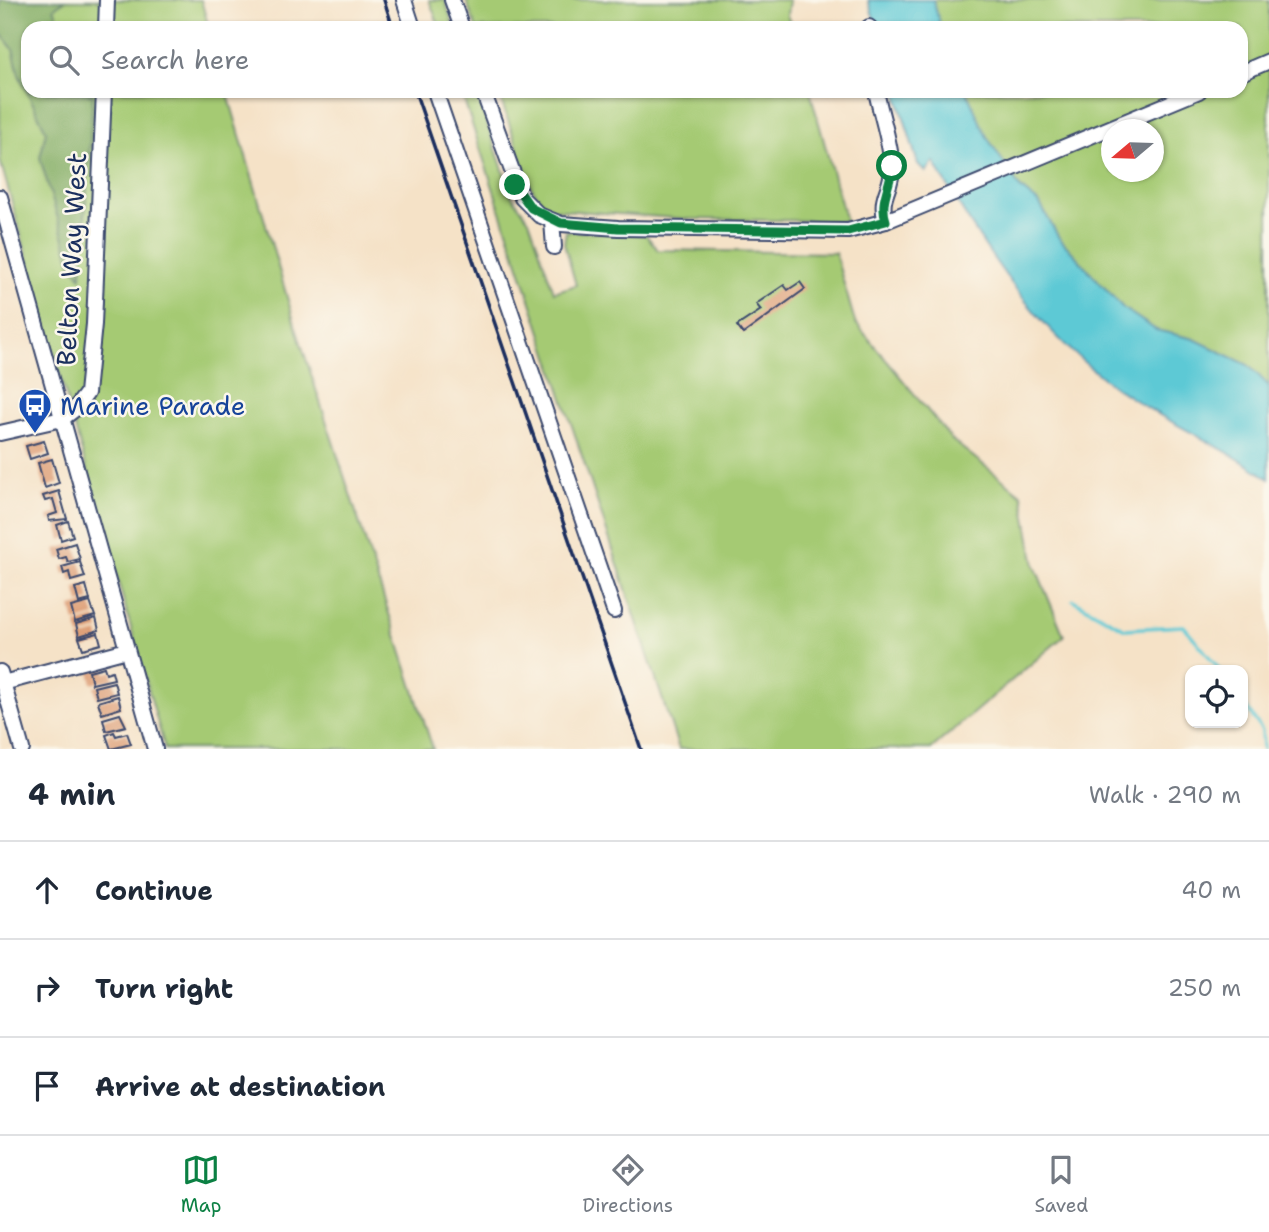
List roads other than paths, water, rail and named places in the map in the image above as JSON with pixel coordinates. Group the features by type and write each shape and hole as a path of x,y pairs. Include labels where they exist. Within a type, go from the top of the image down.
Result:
{"street":[{"path":"106,21 107,0"},
{"path":"404,0 411,21"},
{"path":"453,0 460,21"},
{"path":"1248,70 1269,61"},
{"name":"Belton Way West","path":"62,419 83,401 91,375 104,98"},
{"path":"437,98 614,611"},
{"path":"485,98 519,192 531,208 552,221 618,228 848,231 886,221 1101,127 1177,98"},
{"path":"877,98 892,166 891,179 881,207 886,221"},
{"path":"0,197 155,749"},
{"path":"552,221 554,247"},
{"path":"0,433 62,419"},
{"path":"22,749 1,678 127,650"}],"water":[{"path":"868,0 933,0 939,21 875,21"},
{"path":"898,98 969,98 987,137 1020,188 1040,204 1059,238 1123,308 1156,330 1194,339 1248,365 1269,386 1269,479 1251,466 1136,401 1089,366 1037,315 1014,286 972,225 934,162 926,172 918,164"}],"waterway":[{"path":"1073,600 1125,629 1184,626 1216,665"},
{"path":"1248,710 1262,730 1263,749"}],"railway":[{"path":"384,0 391,21"},
{"path":"417,98 641,749"}],"place":[{"name":"Marine Parade","path":"35,435"}]}
